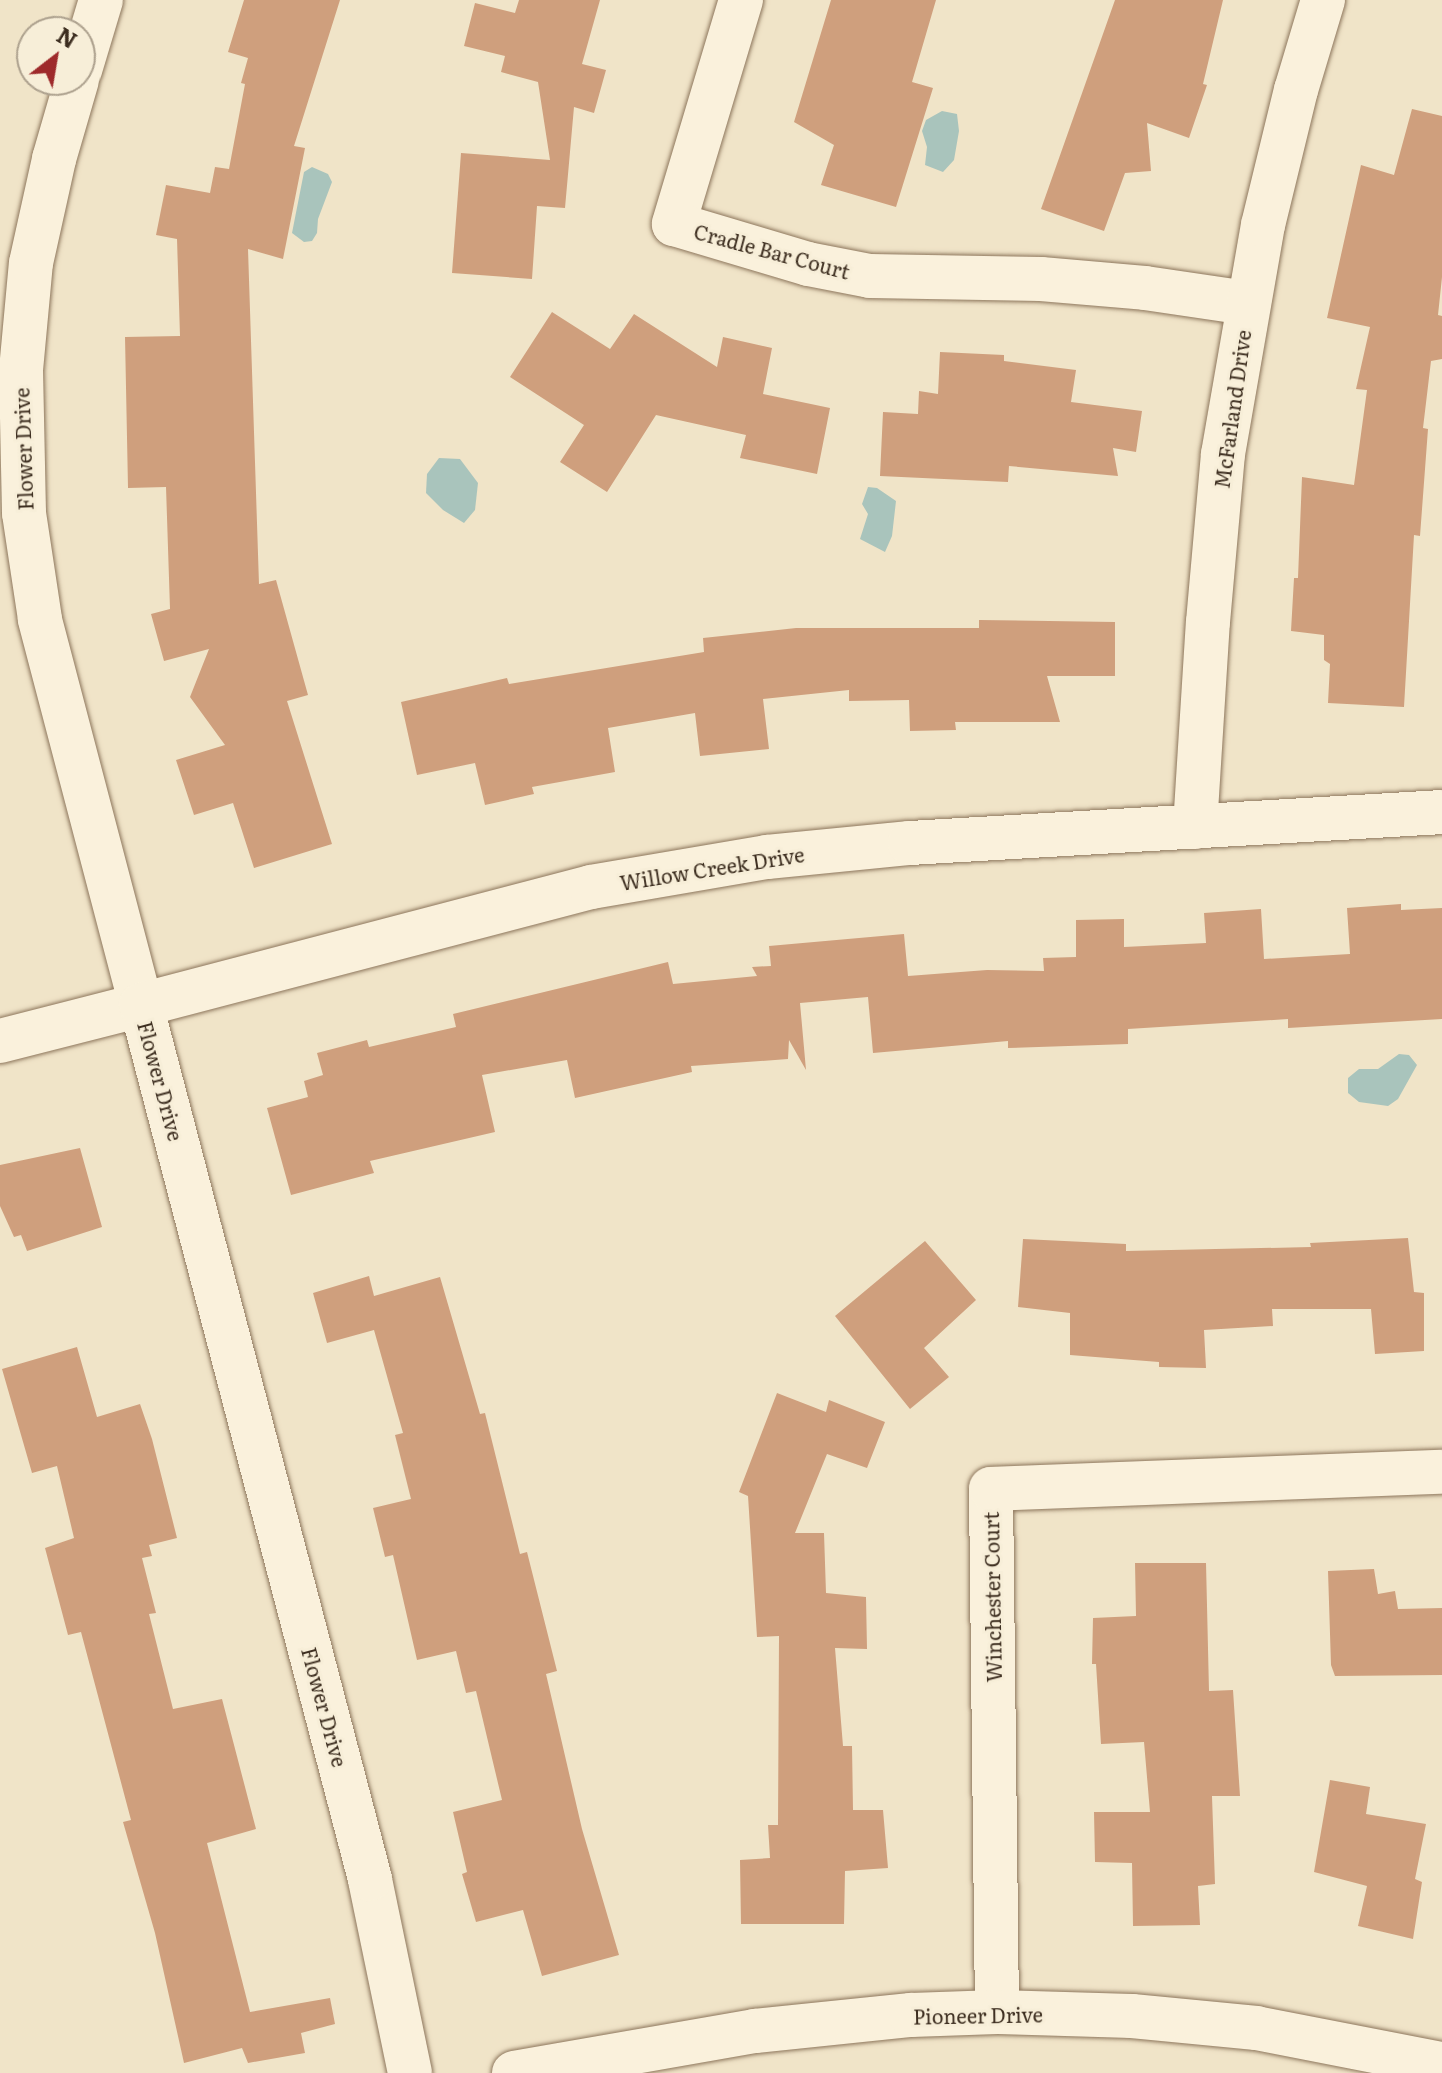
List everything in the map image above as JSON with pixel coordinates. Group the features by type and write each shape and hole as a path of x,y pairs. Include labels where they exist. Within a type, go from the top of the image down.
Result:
{"street":[{"name":"Cradle Bar Court","path":"741,0 674,224 808,264 870,276 1041,279 1145,288 1247,303"},
{"name":"McFarland Drive","path":"1195,827 1223,454 1247,303 1296,90 1323,0"},
{"name":"Flower Drive","path":"72,96 54,159 31,263 10,405 40,619 370,1879 410,2073"},
{"name":"Willow Creek Drive","path":"0,1041 591,887 753,859 910,843 1442,812"},
{"name":"Winchester Court","path":"997,2012 991,1489 1442,1472"},
{"name":"Pioneer Drive","path":"514,2073 755,2031 911,2015 997,2012 1132,2016 1256,2028 1442,2064"}],"water":[{"path":"942,111 957,114 959,131 954,160 943,172 925,165 927,147 922,131 926,120"},
{"path":"312,167 328,174 332,182 318,219 317,233 312,241 304,242 292,233 304,172"},
{"path":"439,458 460,459 478,483 475,510 464,523 443,510 426,493 427,474"},
{"path":"868,487 877,488 896,501 892,536 885,552 860,539 868,514 862,504"},
{"path":"1399,1054 1409,1055 1417,1065 1398,1099 1388,1106 1359,1102 1348,1093 1348,1078 1359,1069 1378,1069"}],"building":[{"path":"244,0 340,0 294,146 305,148 283,259 248,249 259,584 276,580 308,695 287,701 332,844 254,868 233,803 194,815 176,760 225,745 190,697 209,649 164,661 151,614 170,609 166,487 128,488 125,337 180,336 177,239 156,235 166,185 210,193 215,167 229,169 245,84 241,83 248,58 228,52"},
{"path":"519,0 600,0 582,64 606,70 594,113 574,107 565,208 537,206 532,279 452,273 461,153 550,160 538,82 501,72 505,56 464,46 475,3 515,13"},
{"path":"831,0 936,0 912,82 933,88 896,207 821,185 834,145 794,122"},
{"path":"1115,0 1223,0 1203,84 1207,85 1189,138 1147,123 1151,171 1125,173 1104,231 1041,209"},
{"path":"1412,109 1442,116 1442,277 1438,315 1442,316 1442,359 1431,361 1423,428 1428,429 1420,536 1414,535 1404,707 1328,703 1330,664 1324,660 1324,635 1291,631 1294,578 1298,578 1302,477 1354,485 1367,390 1356,389 1370,327 1327,318 1361,165 1394,175"},
{"path":"552,312 610,349 634,314 717,367 723,337 772,348 763,394 830,408 817,474 740,458 746,435 656,415 607,492 560,462 584,425 510,377"},
{"path":"940,352 1004,355 1004,361 1076,370 1071,402 1142,411 1136,452 1113,448 1118,476 1009,466 1008,482 880,476 883,412 918,414 919,391 938,394"},
{"path":"979,620 1115,622 1115,676 1047,676 1060,722 955,722 956,730 910,731 909,700 849,701 849,690 763,699 769,749 700,756 695,713 608,728 615,772 532,787 534,794 485,805 475,763 417,775 401,702 507,678 509,684 704,652 703,638 796,628 979,628"},
{"path":"1401,904 1401,910 1442,908 1442,1019 1288,1028 1288,1019 1128,1029 1128,1044 1008,1048 1008,1041 873,1053 868,997 800,1003 806,1070 789,1040 788,1059 691,1066 692,1072 575,1098 567,1060 482,1075 495,1132 370,1161 374,1173 291,1195 267,1108 308,1097 304,1081 323,1075 317,1053 367,1040 369,1047 456,1027 453,1014 668,962 673,984 757,976 752,967 771,966 769,946 904,934 908,976 987,970 1044,971 1043,958 1076,957 1076,920 1124,919 1124,947 1206,943 1204,913 1261,909 1264,959 1350,954 1347,908"},
{"path":"80,1148 102,1227 27,1251 21,1235 14,1237 0,1206 0,1165"},
{"path":"1408,1238 1414,1292 1424,1293 1424,1351 1375,1354 1371,1309 1272,1309 1273,1326 1204,1330 1206,1368 1159,1367 1159,1362 1070,1355 1070,1313 1018,1307 1023,1239 1126,1244 1126,1251 1311,1247 1310,1243"},
{"path":"925,1241 976,1300 924,1348 949,1377 910,1409 835,1316"},
{"path":"369,1276 374,1296 440,1277 480,1414 485,1413 520,1554 527,1552 557,1671 546,1674 582,1829 619,1955 542,1976 523,1910 476,1922 462,1874 467,1872 453,1812 502,1800 476,1691 466,1693 456,1651 417,1660 393,1555 385,1557 373,1508 411,1499 395,1435 403,1433 374,1330 327,1343 313,1293"},
{"path":"77,1347 97,1417 140,1404 152,1439 177,1538 149,1545 152,1556 142,1558 156,1613 149,1614 173,1709 222,1699 256,1829 207,1843 250,2012 330,1998 335,2024 301,2033 305,2053 248,2063 242,2048 184,2063 155,1933 123,1822 131,1820 81,1632 68,1635 45,1548 74,1538 57,1466 32,1473 2,1369"},
{"path":"777,1393 826,1412 829,1400 885,1422 867,1468 827,1454 795,1533 824,1533 826,1593 866,1597 867,1649 835,1648 843,1746 852,1746 853,1810 883,1810 888,1868 845,1871 844,1924 741,1924 740,1860 770,1858 768,1825 778,1825 779,1636 757,1637 748,1496 739,1492"},
{"path":"1135,1563 1206,1563 1209,1691 1233,1690 1240,1796 1212,1796 1215,1884 1198,1886 1200,1925 1133,1926 1132,1863 1095,1862 1094,1812 1150,1812 1144,1742 1101,1744 1096,1664 1092,1664 1093,1618 1136,1616"},
{"path":"1374,1569 1378,1594 1395,1591 1398,1609 1442,1608 1442,1675 1335,1676 1331,1665 1328,1571"},
{"path":"1330,1780 1370,1787 1366,1814 1426,1824 1415,1879 1422,1882 1413,1939 1358,1926 1367,1886 1314,1872"}]}
